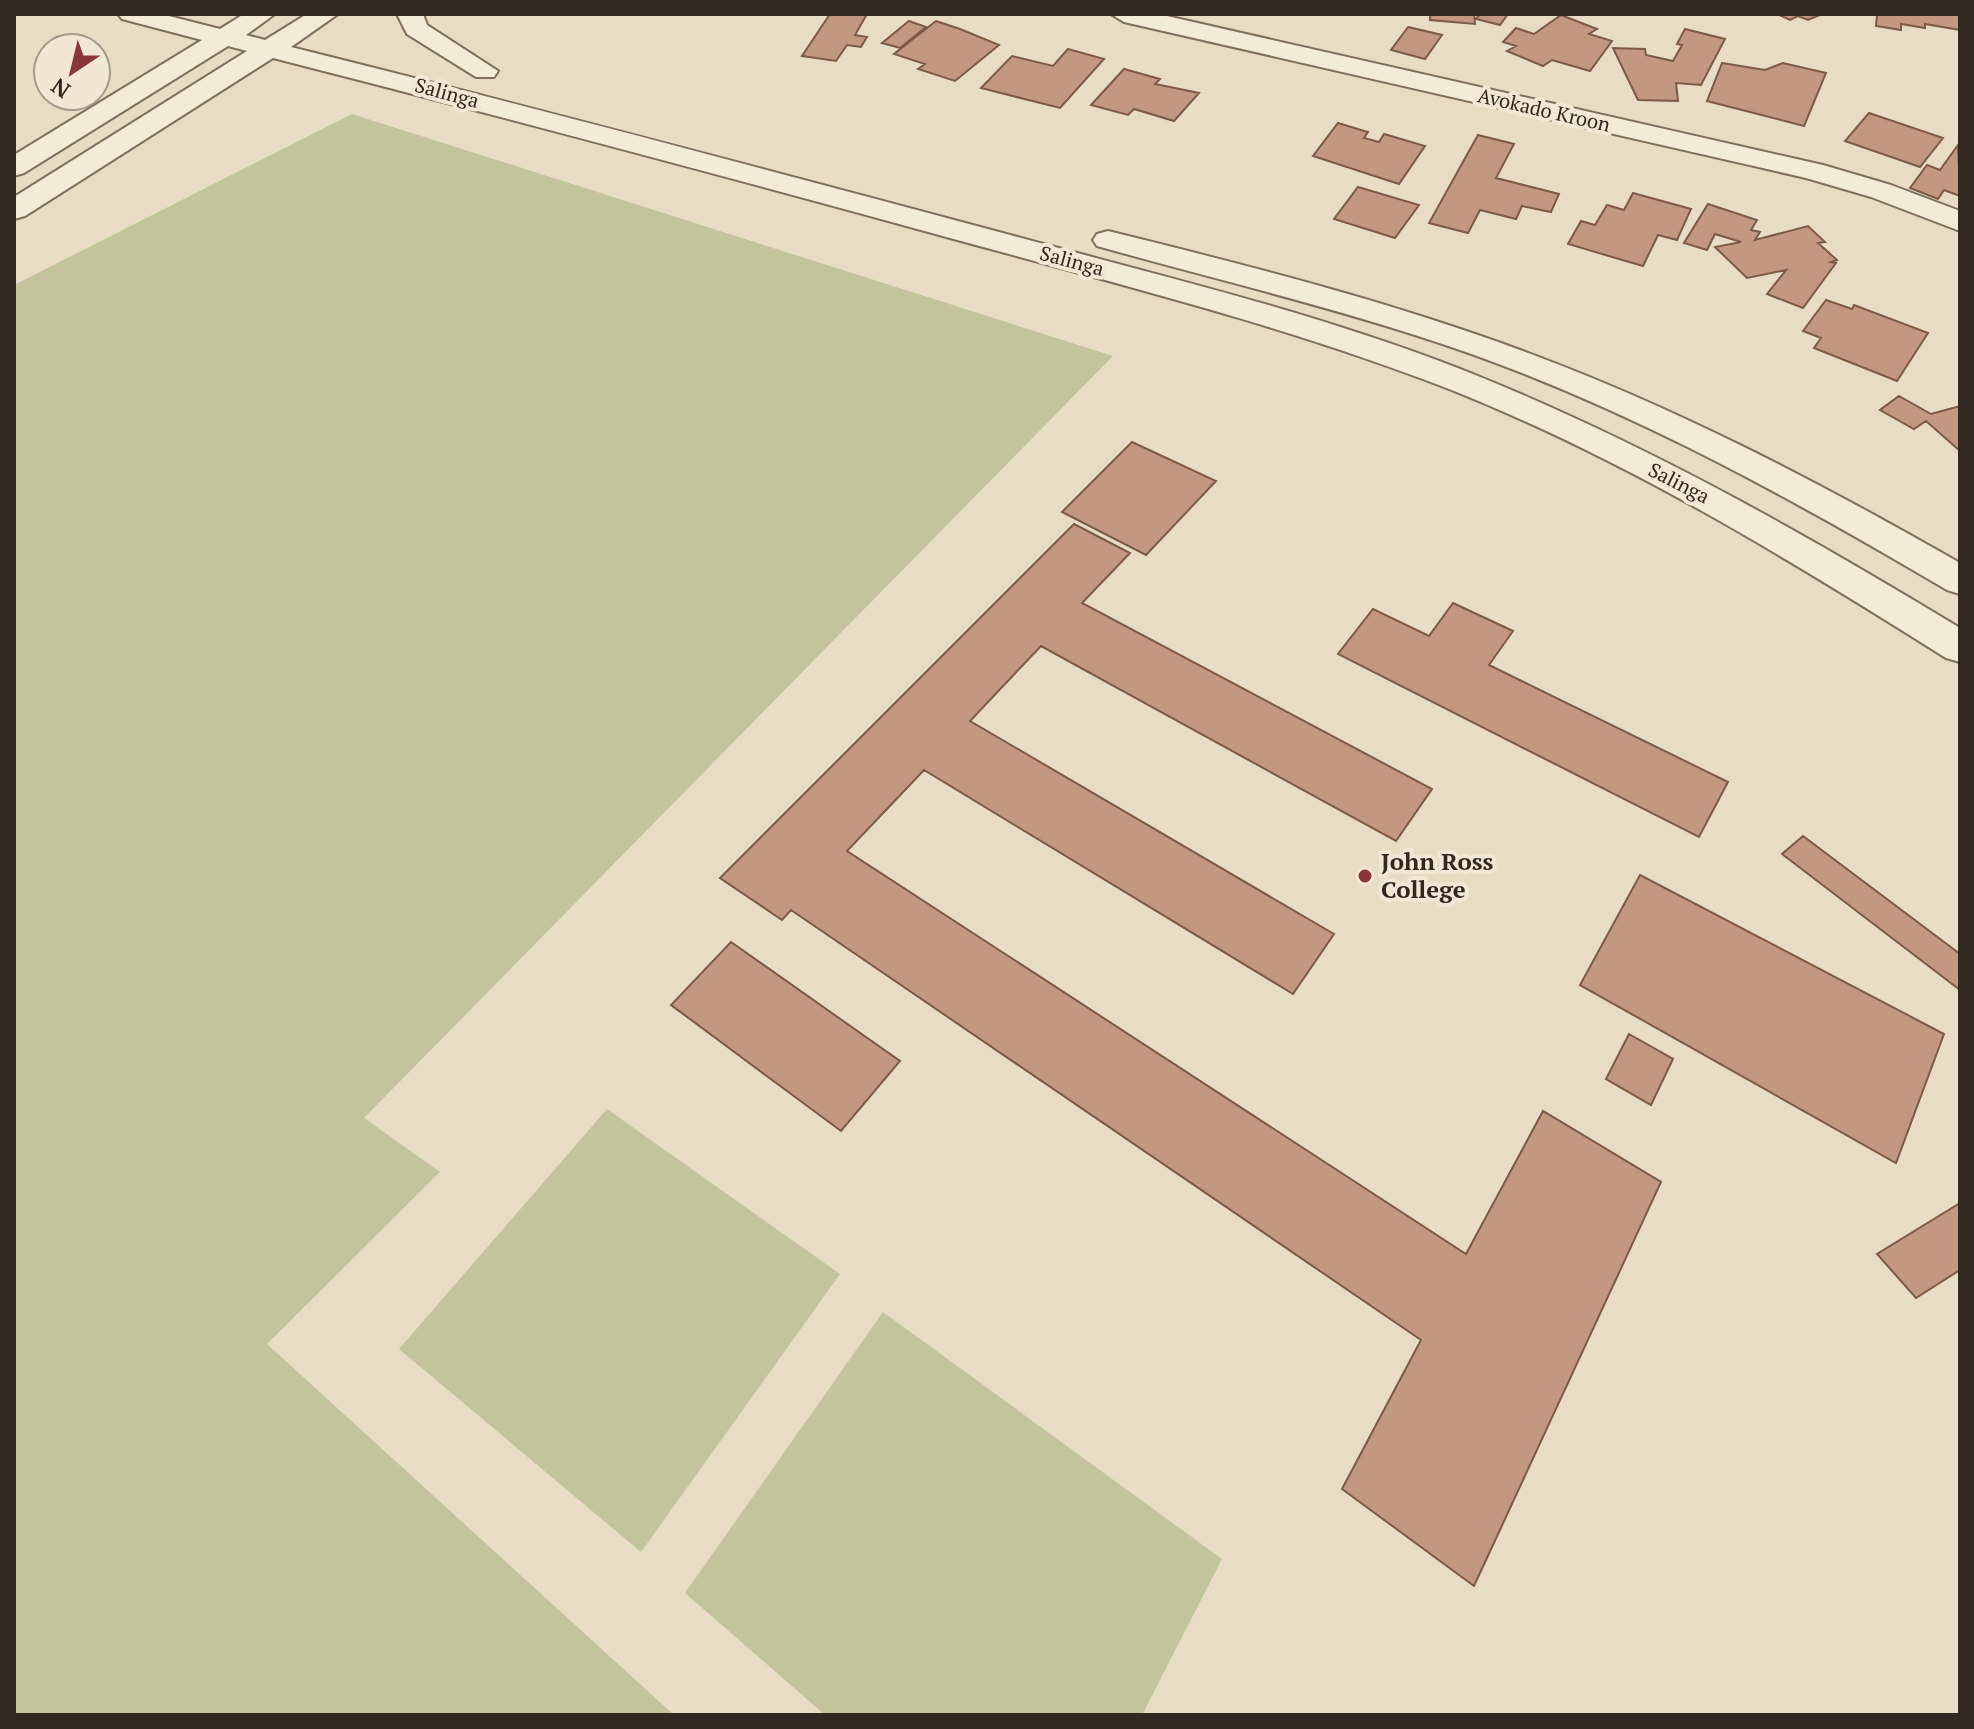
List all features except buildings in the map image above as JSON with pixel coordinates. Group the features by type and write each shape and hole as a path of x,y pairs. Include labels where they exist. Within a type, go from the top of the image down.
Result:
{"street":[{"name":"Salinga","path":"131,14 272,48 1228,304 1431,372 1567,427 1687,485 1826,564 1960,647"},
{"name":"Salinga","path":"395,48 499,75 416,29 410,14"},
{"name":"Avokado Kroon","path":"1124,14 1813,171 1881,191 1960,222"},
{"path":"14,167 257,15 315,20 350,38"},
{"path":"14,210 315,20"},
{"path":"597,102 800,160 1007,213"},
{"name":"Salinga","path":"1081,233 1337,301 1430,329 1522,362 1652,417 1803,489 1960,580"}],"green space":[{"path":"352,114 1113,356 364,1118 440,1172 267,1344 674,1715 14,1715 14,285"},
{"path":"607,1109 840,1274 641,1552 399,1349"},
{"path":"883,1312 1222,1559 1142,1715 825,1715 685,1593"}],"place":[{"name":"John Ross College","path":"1365,876"}]}
